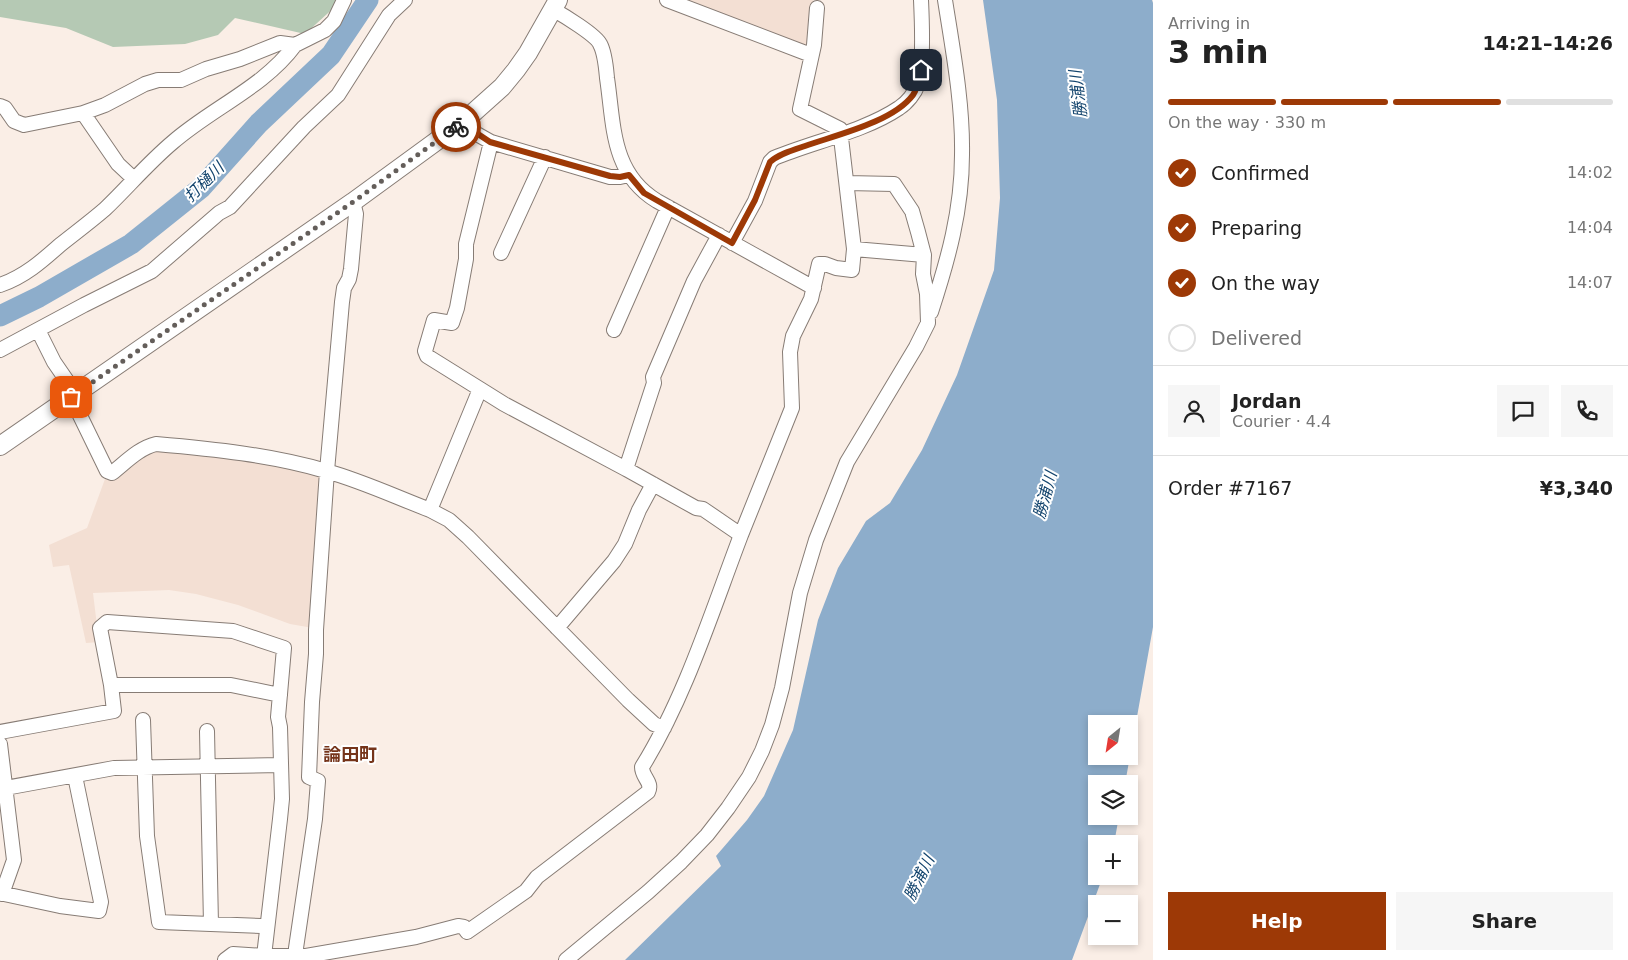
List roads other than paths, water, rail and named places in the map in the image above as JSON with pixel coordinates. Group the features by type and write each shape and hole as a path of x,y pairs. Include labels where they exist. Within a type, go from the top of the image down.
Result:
{"main road":[{"path":"0,446 353,202 464,121 502,87 528,53 556,5"}],"street":[{"path":"0,285 35,267 105,209 172,142 196,123 243,92 285,58 295,45 325,30 334,21 344,0"},
{"path":"0,350 84,305 152,272 219,213 230,207 304,126 338,95 389,15 405,0"},
{"path":"667,0 811,56"},
{"path":"732,243 755,200 770,162 774,158 880,119 901,107 913,94 918,84 921,70 921,0"},
{"path":"566,960 681,862 707,835 749,776 762,751 782,688 800,592 816,540 847,462 928,323 951,245 956,217 962,156 960,113 945,0"},
{"path":"556,5 564,15 600,43 607,71 617,149 629,175 644,193 814,288"},
{"path":"225,960 233,954 296,958 407,939 458,926 464,927 467,932 526,891 536,877 648,792 650,783 642,772 642,768 664,728 698,649 792,408 790,352 794,336 811,299 819,264 852,270 854,249 840,129 800,109 814,45 817,8"},
{"path":"0,106 5,108 14,121 24,125 83,113 105,105 145,84 158,80 182,80 206,69 240,59 280,43 295,45"},
{"path":"83,113 118,164 134,179"},
{"path":"464,121 475,132 490,142 610,176 620,177 629,175"},
{"path":"490,142 466,244 466,259 457,308 452,323 434,320 425,351 427,356 504,404 626,468 696,508 702,509 741,535"},
{"path":"501,253 545,157"},
{"path":"847,183 894,184 912,211 924,255 922,274 927,294 928,323"},
{"path":"296,958 315,819 318,781 309,776 316,630 327,471 343,295 351,269 356,214 353,202"},
{"path":"614,330 668,207"},
{"path":"626,468 654,383 653,377 694,281 718,235"},
{"path":"854,249 924,255"},
{"path":"38,330 74,396 107,471 112,473 138,452 156,444 237,453 327,471 430,510 449,520 468,537 628,700 654,724 664,728"},
{"path":"430,510 480,389"},
{"path":"558,628 614,561 625,544 652,484"},
{"path":"0,732 114,710 100,628 107,622 232,631 284,648 278,717 280,727 280,819 264,956"},
{"path":"111,685 230,685 280,695"},
{"path":"143,720 146,836 159,922 262,926 267,928"},
{"path":"207,731 211,924"},
{"path":"0,744 3,788 14,860 1,893 60,906 99,911 101,902 76,776"},
{"path":"3,788 114,768 280,765"}],"water":[{"name":"勝浦川","path":"983,0 1152,0 1153,627 1137,715 1088,715 1088,765 1128,765 1127,775 1088,775 1088,825 1117,825 1116,835 1088,835 1088,885 1100,885 1096,895 1088,895 1088,917 1072,960 625,960 721,866 716,856 747,820 764,796 793,730 818,620 838,568 866,521 890,503 922,450 957,375 994,270 1000,198 997,100"}],"waterway":[{"name":"打樋川","path":"0,316 39,297 131,244 201,188 259,123 331,55 368,0"}],"district":[{"name":"論田町","path":"350,754"}]}
